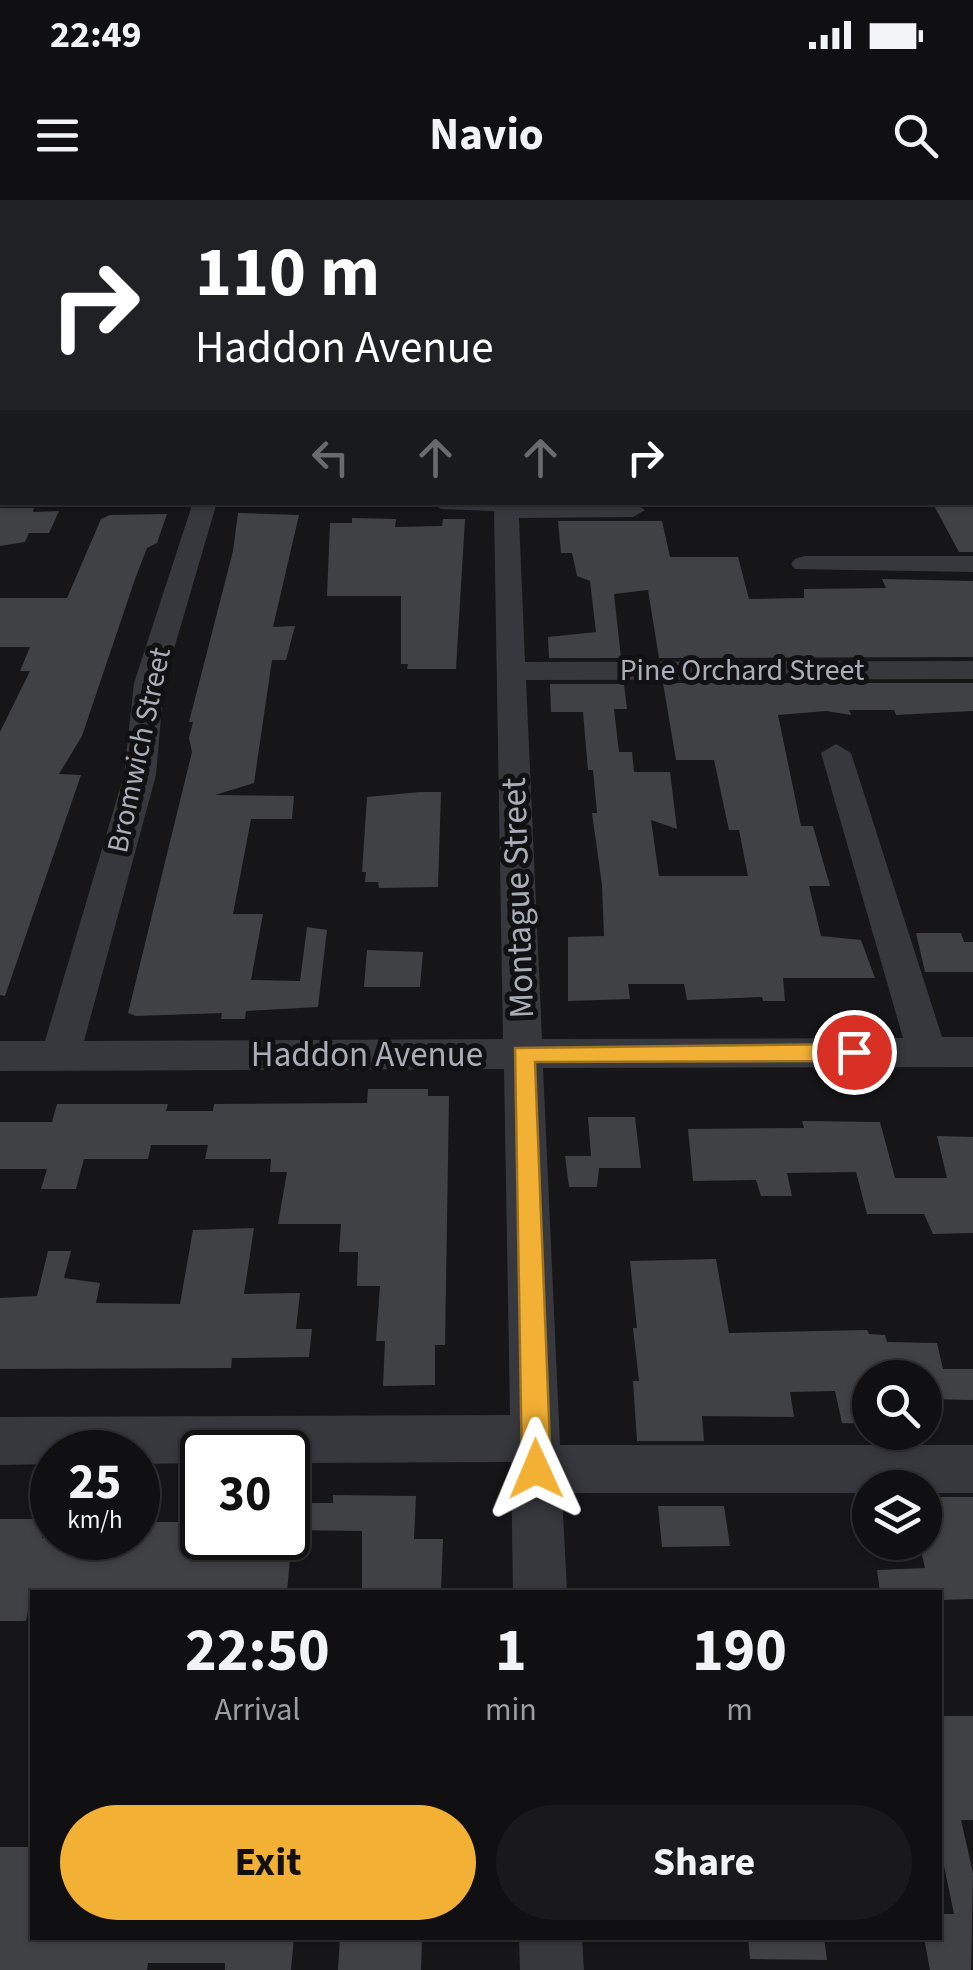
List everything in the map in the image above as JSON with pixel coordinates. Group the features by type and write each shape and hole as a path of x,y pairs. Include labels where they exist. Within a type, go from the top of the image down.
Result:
{"street":[{"name":"Bromwich Street","path":"60,1056 140,775 149,683 204,505"},
{"path":"506,506 633,510"},
{"name":"Montague Street","path":"506,506 524,671 523,1054 540,1590"},
{"path":"804,564 973,564"},
{"name":"Pine Orchard Street","path":"524,671 973,670"},
{"path":"836,752 927,1052"},
{"name":"Haddon Avenue","path":"0,1056 973,1052"},
{"path":"0,1441 973,1469"},
{"path":"551,1940 552,1970"}],"building":[{"path":"934,505 973,505 973,552 959,552"},
{"path":"0,508 59,511 49,533 29,533 25,542 0,546"},
{"path":"238,513 299,515 273,627 295,626 286,660 272,660 254,783 215,795 294,796 292,819 251,819 233,914 263,914 251,980 300,981 307,927 327,930 318,1007 246,1011 245,1019 221,1019 222,1013 136,1016 128,1013 192,752 189,738 193,722 189,722 233,551"},
{"path":"167,514 157,543 147,548 135,579 82,736 59,774 81,775 5,996 0,995 0,732 30,671 20,671 30,647 0,647 0,598 67,598 101,519 110,515"},
{"path":"352,518 396,519 395,527 442,526 443,519 465,519 456,669 407,669 408,664 401,664 401,596 327,596 330,523 352,523"},
{"path":"558,521 662,521 670,557 738,557 749,599 804,598 804,589 886,588 882,579 973,581 973,657 659,658 648,590 614,594 621,658 549,658 548,637 596,632 590,581 577,576 572,553 561,553"},
{"path":"663,683 973,683 973,711 896,715 894,710 849,710 851,715 826,711 778,715 801,826 813,826 830,886 809,886 821,936 861,940 875,978 783,978 785,1001 763,1001 762,997 687,1000 684,984 628,984 630,999 568,1001 568,937 604,936 602,885 592,813 597,813 593,770 588,770 583,712 551,712 550,684 624,684 627,709 614,709 619,752 632,752 634,772 670,772 677,829 651,820 659,876 748,876 739,830 729,830 714,760 676,760"},
{"path":"441,792 438,887 379,888 378,882 365,882 366,872 362,872 367,797"},
{"path":"916,933 961,933 964,942 973,942 973,972 925,972"},
{"path":"367,950 423,952 420,987 364,987"},
{"path":"368,1089 428,1089 428,1096 449,1096 445,1345 435,1345 435,1385 383,1386 385,1341 376,1341 380,1286 357,1286 358,1252 339,1252 341,1224 278,1224 287,1172 270,1172 271,1159 205,1159 208,1145 151,1145 148,1159 84,1159 76,1189 41,1189 47,1169 0,1169 0,1122 52,1122 57,1104 168,1104 166,1111 213,1111 214,1104 367,1103"},
{"path":"588,1117 635,1117 641,1168 599,1168 597,1187 569,1187 565,1156 591,1156"},
{"path":"802,1121 880,1122 895,1178 947,1178 937,1136 973,1137 973,1233 933,1234 924,1214 867,1214 856,1172 787,1173 792,1196 761,1196 756,1180 693,1181 688,1129 804,1128"},
{"path":"254,1228 244,1294 300,1293 296,1329 312,1329 309,1357 232,1358 231,1368 0,1369 0,1298 37,1296 48,1251 71,1251 64,1278 100,1283 96,1303 180,1304 193,1230"},
{"path":"716,1259 729,1333 867,1330 869,1334 885,1335 887,1342 937,1343 941,1360 852,1360 852,1423 842,1423 835,1391 790,1392 794,1417 702,1416 704,1441 637,1441 633,1381 639,1381 633,1328 637,1328 630,1261"},
{"path":"942,1365 943,1369 973,1369 973,1400 942,1399"},
{"path":"333,1495 416,1496 414,1539 443,1539 441,1590 362,1590 362,1531 310,1530 310,1503 333,1503"},
{"path":"942,1497 973,1497 973,1599 942,1600 942,1590 880,1590 877,1570 925,1568 923,1560 942,1560"},
{"path":"658,1506 724,1506 730,1546 662,1547"},
{"path":"0,1519 30,1519 30,1560 160,1560 160,1522 180,1522 180,1560 290,1560 287,1590 30,1590 26,1621 0,1621"},
{"path":"942,1716 973,1716 973,1820 961,1820 973,1873 971,1970 930,1970 924,1940 942,1940 942,1914 954,1914 942,1857"},
{"path":"0,1847 30,1847 30,1940 294,1940 291,1970 225,1970 225,1963 148,1963 147,1970 0,1970"},
{"path":"340,1940 422,1940 421,1970 338,1970"},
{"path":"748,1940 824,1940 827,1960 750,1959"}],"route":[{"path":"536,1469 523,1054 854,1052"}]}
